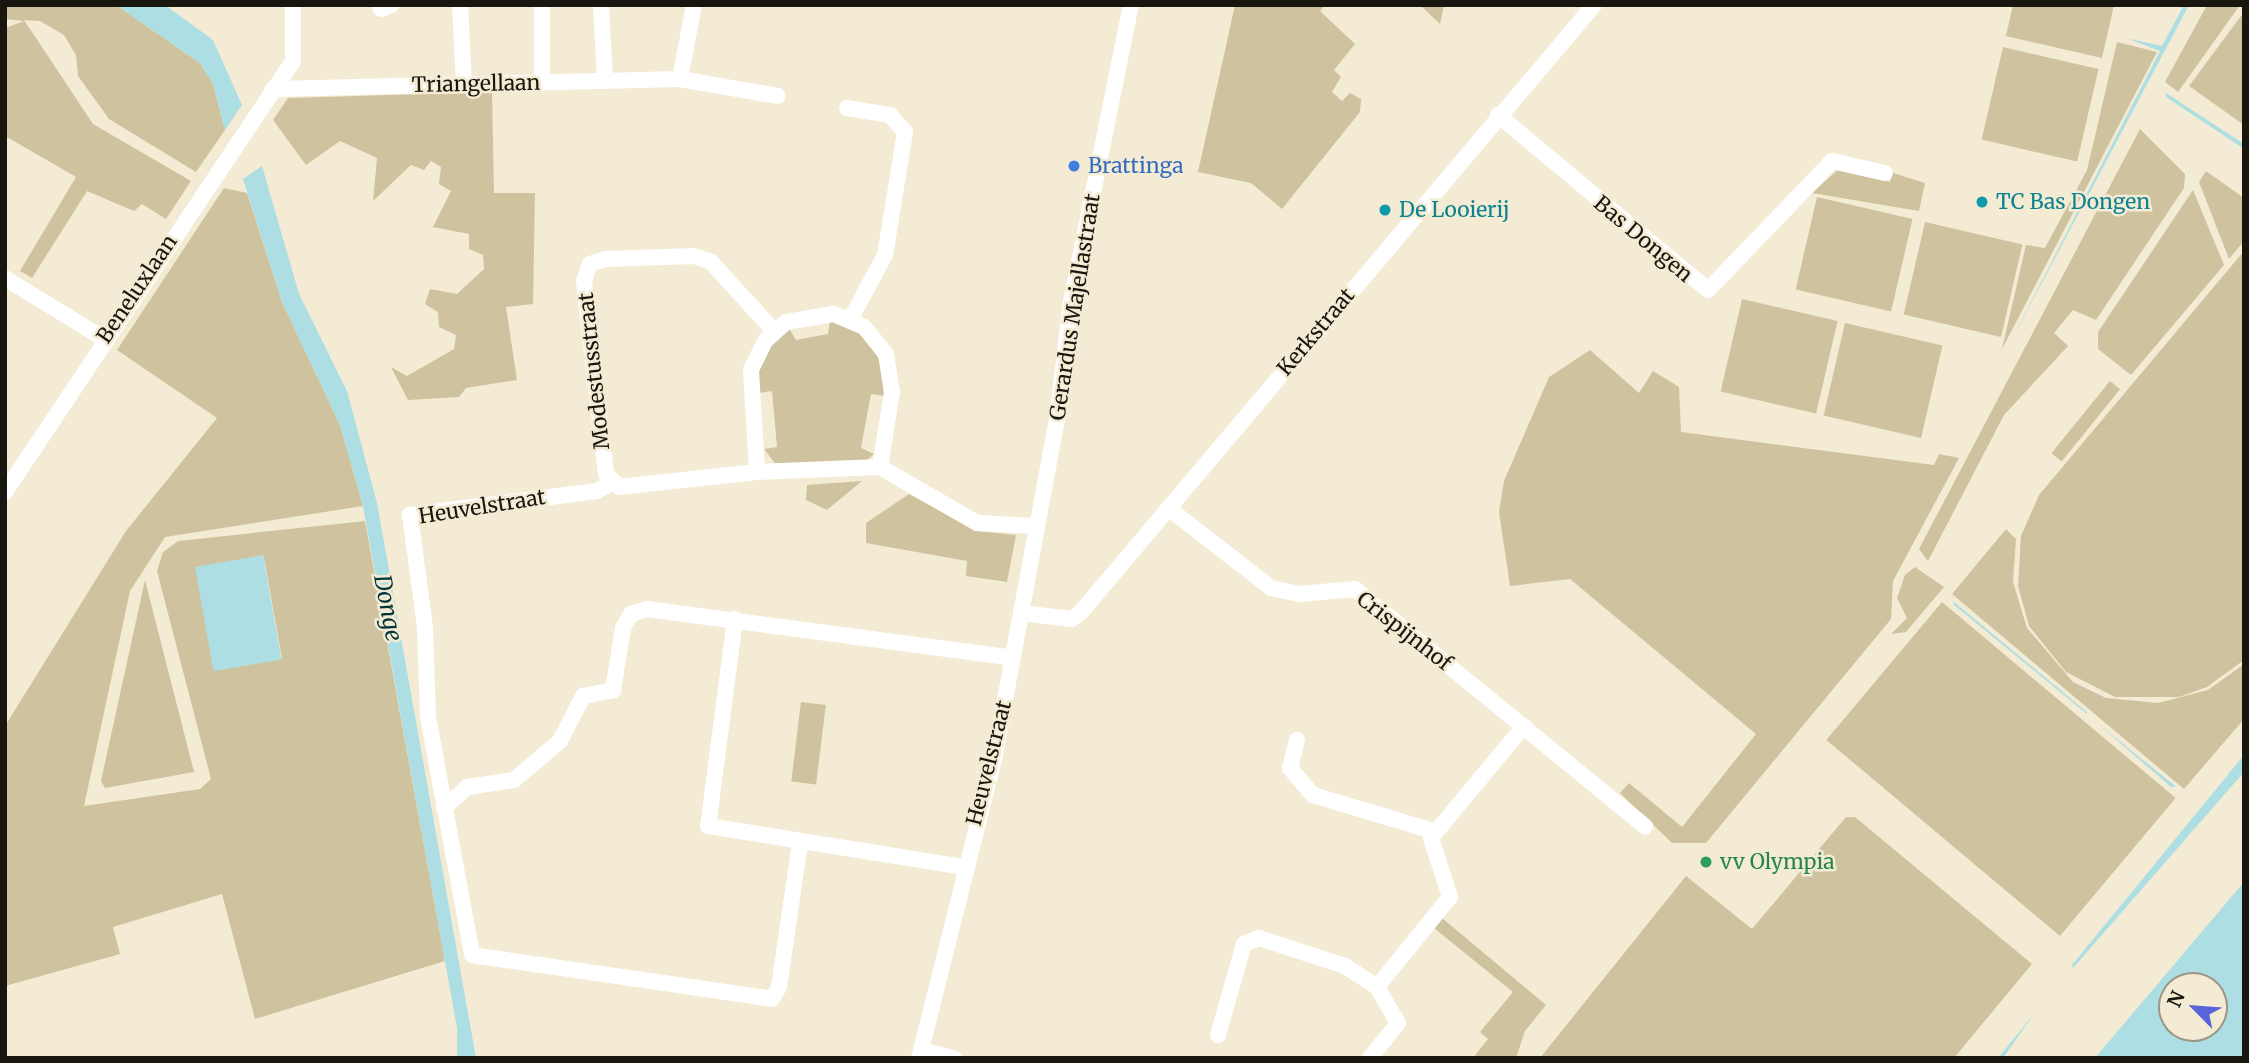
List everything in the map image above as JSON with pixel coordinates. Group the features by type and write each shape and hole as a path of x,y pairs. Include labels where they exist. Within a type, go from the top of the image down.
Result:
{"street":[{"name":"Beneluxlaan","path":"5,492 295,52 293,5"},
{"path":"460,5 464,84"},
{"path":"541,5 542,83"},
{"path":"601,5 605,81"},
{"path":"680,79 694,5"},
{"name":"Gerardus Majellastraat","path":"1037,526 1071,302 1131,5"},
{"name":"Kerkstraat","path":"1021,612 1072,619 1594,5"},
{"name":"Triangellaan","path":"273,89 680,79 778,96"},
{"path":"847,108 890,115 905,132 885,255 850,320"},
{"name":"Bas Dongen","path":"1498,115 1708,290 1832,161 1885,173"},
{"name":"Modestusstraat","path":"613,482 606,474 584,281 590,264 694,256 711,262 774,331"},
{"path":"5,278 104,339"},
{"path":"880,467 892,372 876,339 850,320 807,314 774,331 751,370 757,472 880,467 976,523 1037,526"},
{"name":"Heuvelstraat","path":"757,472 619,487 613,482 597,491 410,515 425,627 428,717 472,955 762,1000 779,987 800,843"},
{"name":"Crispijnhof","path":"1168,508 1271,588 1299,594 1355,589 1645,826"},
{"name":"Heuvelstraat","path":"920,1054 1013,658 1037,526"},
{"path":"444,808 467,787 514,780 561,741 583,696 612,690 631,614 647,609 1013,658"},
{"path":"735,619 708,826 800,843 965,867"},
{"path":"1377,987 1450,897 1431,838 1524,726"},
{"path":"1297,740 1290,768 1313,795 1436,832"},
{"path":"1218,1035 1244,944 1259,938 1345,966 1377,987 1398,1023 1370,1058"},
{"path":"920,1054 954,1058"}],"shaded area":[{"path":"5,5 116,5 200,63 213,84 225,130 196,172 109,119 78,76 76,55 64,35 40,21 24,20 93,124 191,181 166,219 142,204 134,211 87,191 32,278 20,271 76,177 5,136 5,28 24,21 5,19"},
{"path":"1235,5 1325,5 1320,11 1355,44 1334,70 1341,77 1332,92 1342,101 1350,93 1361,99 1360,112 1282,209 1251,183 1198,172"},
{"path":"1420,5 1444,5 1440,24"},
{"path":"2013,5 2114,5 2102,58 2006,36"},
{"path":"2207,5 2240,5 2178,92 2165,82"},
{"path":"2244,12 2244,125 2189,86"},
{"path":"2117,42 2157,52 2002,349 2026,245 2045,248 2087,170"},
{"path":"2003,47 2098,69 2077,162 1982,140"},
{"path":"492,92 494,193 535,193 533,304 506,307 517,380 466,388 459,397 408,400 391,367 407,376 454,349 456,335 439,327 438,312 425,304 430,289 457,294 484,269 483,255 469,249 469,234 433,227 451,191 439,184 441,167 431,161 424,170 411,165 373,201 377,158 340,141 306,165 273,120 288,98"},
{"path":"2140,129 2185,174 2184,188 2096,320 2073,310 2054,333 2068,346 2004,415 1928,561 1919,549"},
{"path":"1841,167 1890,182 1893,173 1925,183 1919,211 1812,193"},
{"path":"2206,171 2244,198 2244,241 2229,259 2199,182"},
{"path":"224,188 247,193 282,302 340,425 363,506 165,537 130,591 84,806 200,789 211,779 157,571 163,552 178,541 365,521 445,961 255,1019 222,894 113,927 120,954 5,986 5,726 126,531 217,418 117,350","holes":["263,555 282,659 197,571"]},
{"path":"2193,190 2224,265 2131,375 2098,349 2098,332"},
{"path":"1817,197 1912,219 1891,312 1796,290"},
{"path":"1925,222 2022,244 2001,337 1904,315"},
{"path":"2244,251 2244,660 2207,687 2179,697 2115,697 2066,672 2029,626 2018,586 2021,536 2039,495"},
{"path":"1742,299 1837,321 1816,414 1721,392"},
{"path":"830,320 864,336 882,364 884,396 871,394 861,448 874,454 865,462 775,463 764,449 777,447 772,391 758,393 758,373 771,345 789,328 796,340 828,334"},
{"path":"1845,323 1942,345 1921,438 1824,416"},
{"path":"1590,350 1639,393 1653,371 1679,387 1681,432 1934,465 1939,454 1959,458 1893,581 1891,619 1706,843 1672,843 1620,793 1629,783 1682,827 1756,734 1570,579 1510,586 1499,512 1504,481 1549,377"},
{"path":"2110,381 2120,389 2062,461 2051,453"},
{"path":"862,481 827,510 806,500 807,485"},
{"path":"909,494 976,531 1016,535 1007,582 966,576 967,561 866,543 866,523"},
{"path":"2006,529 2016,539 2013,582 2027,628 2073,682 2106,698 2158,703 2208,690 2244,664 2244,719 2184,789 1952,594"},
{"path":"1915,567 1944,587 1906,632 1891,634 1907,618 1897,598 1905,575"},
{"path":"145,580 194,772 105,788 101,781"},
{"path":"1942,602 2176,798 2060,936 1826,740"},
{"path":"801,702 826,705 816,784 791,781"},
{"path":"1846,817 1855,817 2032,964 1954,1058 1540,1058 1686,876 1752,929"},
{"path":"1442,918 1546,1005 1525,1031 1516,1058 1473,1058 1488,1039 1480,1032 1513,992 1434,928"}],"water":[{"path":"116,5 165,5 213,40 242,105 225,130 213,84 200,63"},
{"path":"2184,5 2189,5 2009,345 2160,51 2126,38 2162,46"},
{"path":"2166,93 2244,144 2244,149 2166,97"},
{"name":"Donge","path":"262,166 299,294 347,391 377,503 476,1058 457,1058 457,1028 363,506 340,425 282,302 243,179"},
{"path":"263,555 281,659 213,671 195,567"},
{"path":"1954,602 2087,712 2087,714 1953,604"},
{"path":"2097,723 2174,785 2175,787 2171,787"},
{"path":"2244,755 2244,772 2073,968 2072,965"},
{"path":"2244,882 2244,1058 2095,1058 2158,984 2158,1042 2228,1042 2228,972 2168,972"},
{"path":"2034,1014 2003,1058 1998,1058"}],"place":[{"name":"Brattinga","path":"1074,166"},
{"name":"TC Bas Dongen","path":"1982,202"},
{"name":"De Looierij","path":"1385,210"},
{"name":"vv Olympia","path":"1706,862"}]}
